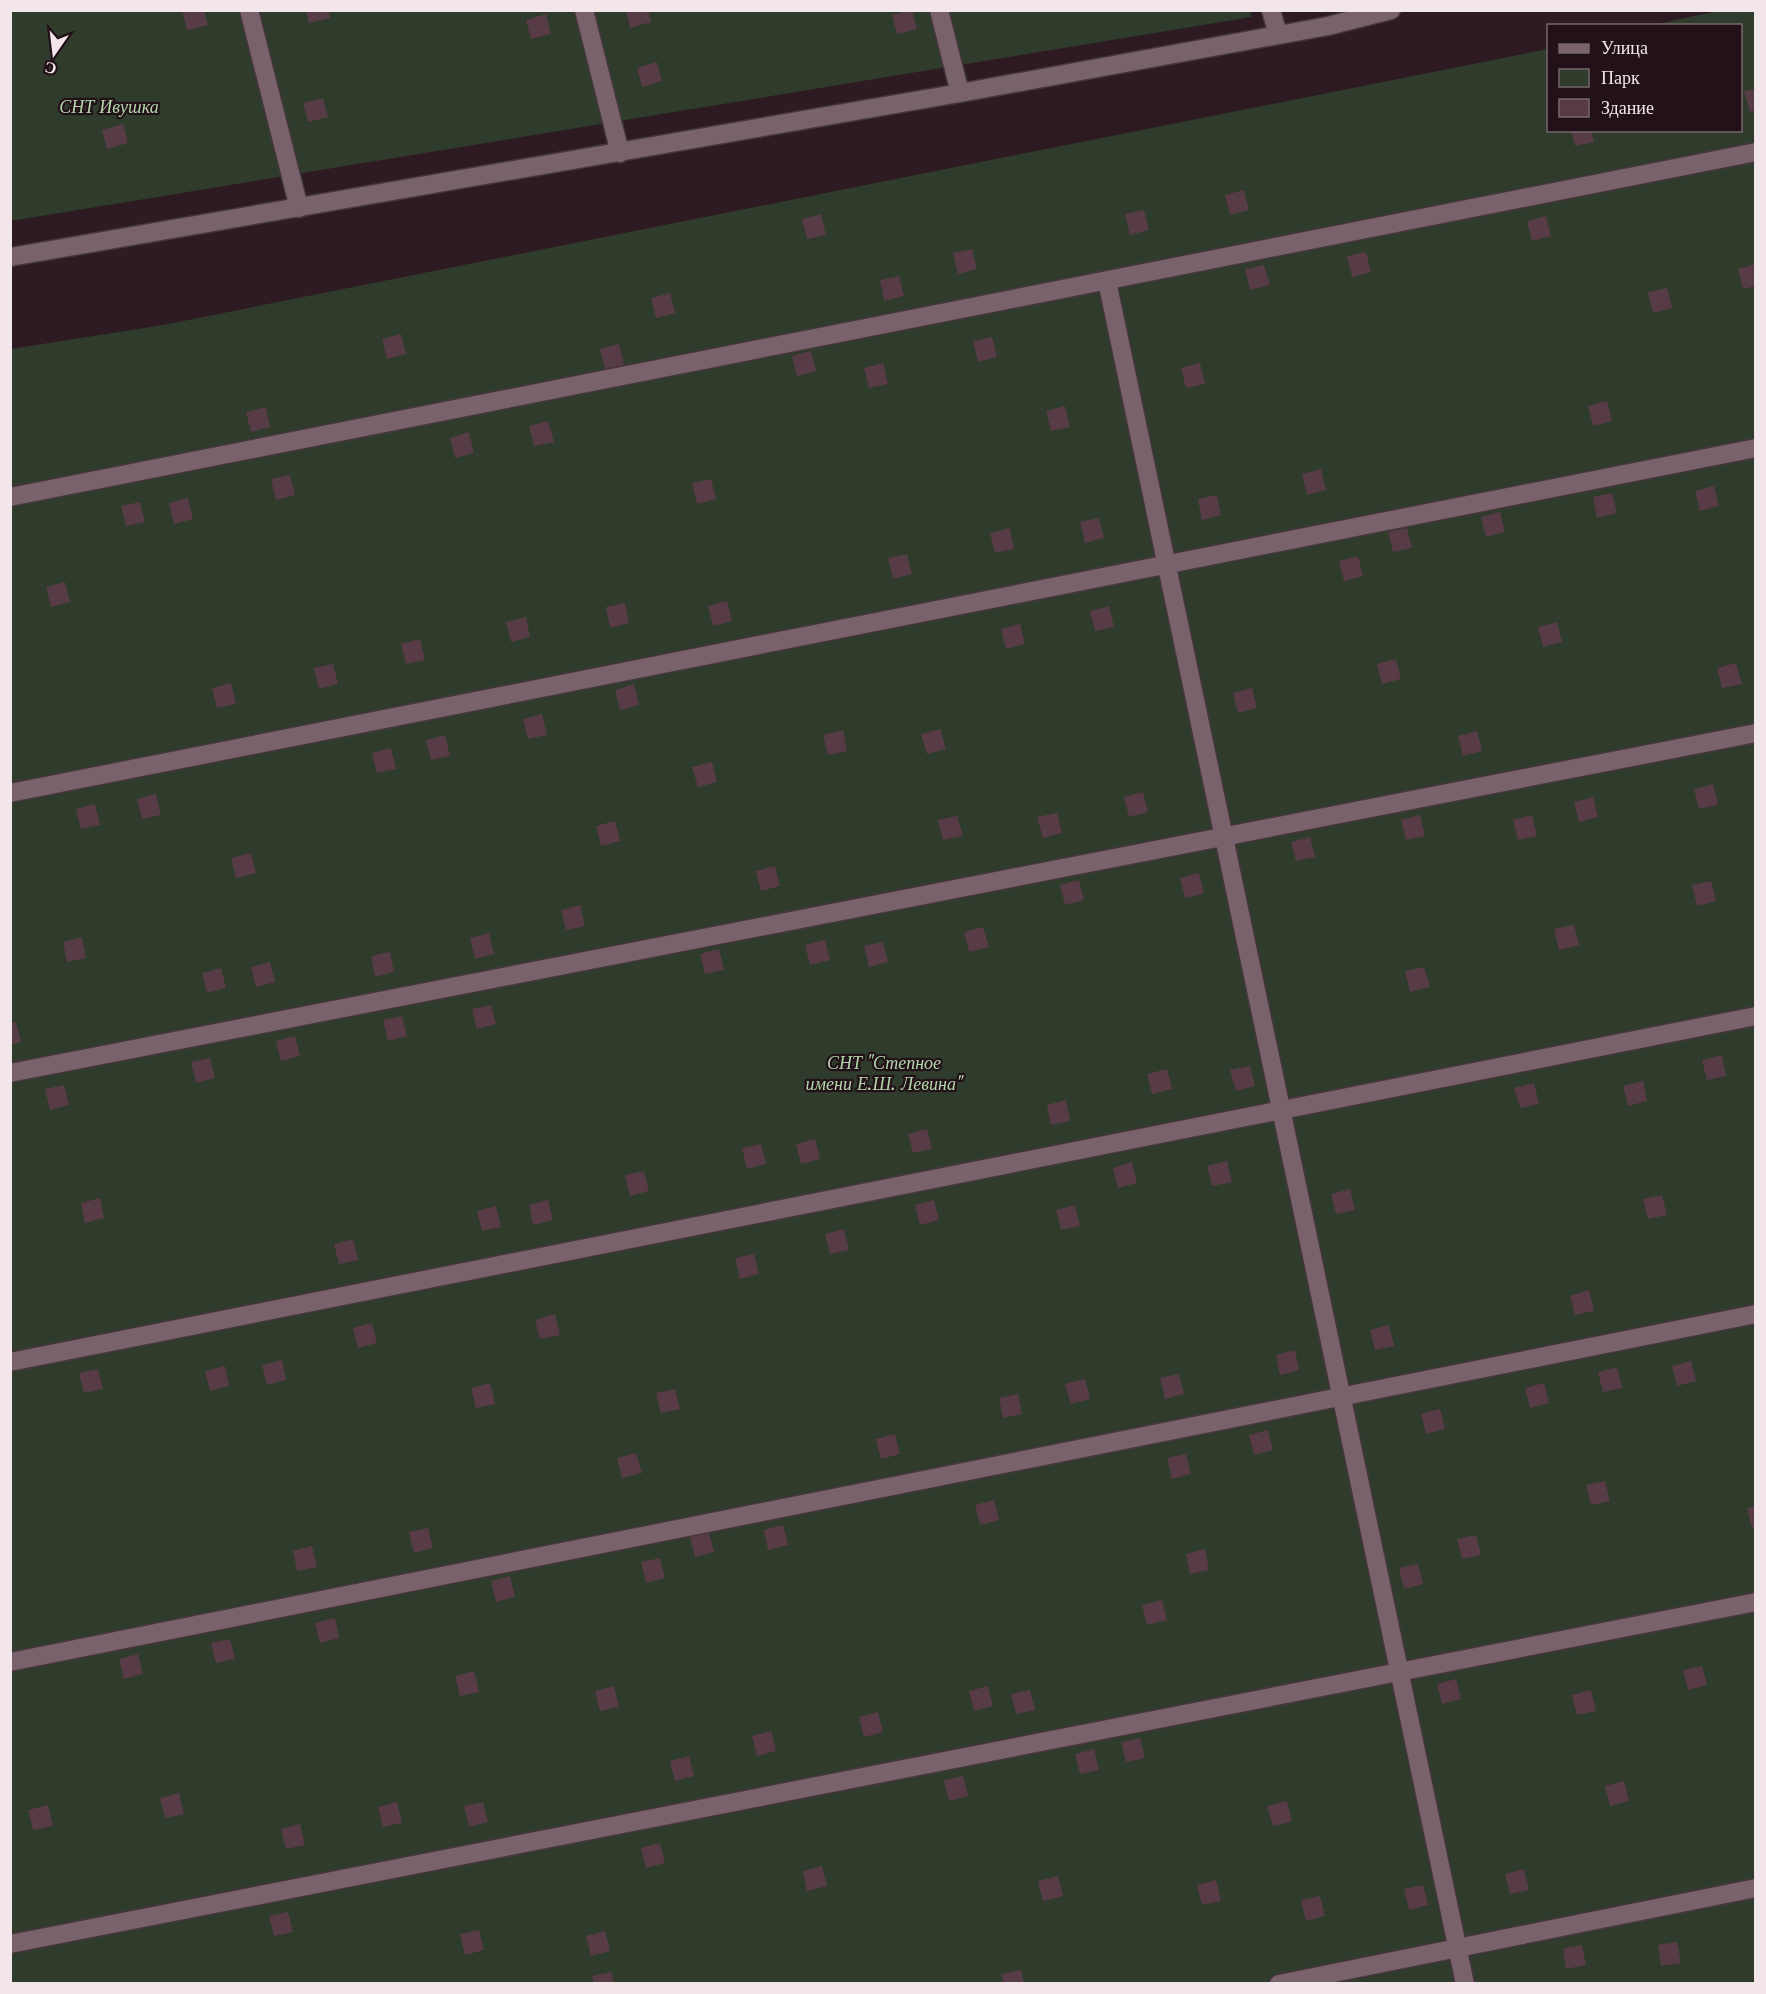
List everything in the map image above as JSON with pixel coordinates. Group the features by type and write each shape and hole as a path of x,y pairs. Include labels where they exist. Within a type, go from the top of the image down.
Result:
{"street":[{"path":"249,10 299,208"},
{"path":"584,10 620,153"},
{"path":"939,10 960,93"},
{"path":"1271,10 1278,35"},
{"path":"10,257 960,93 1278,35 1391,10"},
{"path":"10,497 1755,152"},
{"path":"1107,280 1465,1983"},
{"path":"10,793 1755,448"},
{"path":"10,1073 1755,733"},
{"path":"10,1362 1755,1016"},
{"path":"10,1662 1755,1314"},
{"path":"10,1944 1755,1602"},
{"path":"1279,1983 1755,1888"}],"green space":[{"name":"СНТ Ивушка","path":"1250,10 1252,17 11,221 11,11"},
{"name":"СНТ \"Степное имени Е.Ш. Левина\"","path":"1717,11 1755,11 1755,1983 11,1984 11,349 163,325 1547,49 1547,132 1742,132 1742,24 1658,24"}],"building":[{"path":"182,10 204,10 208,25 187,30"},
{"path":"306,10 328,10 330,18 309,23"},
{"path":"626,10 648,10 651,22 630,28"},
{"path":"912,10 917,29 897,34 892,15"},
{"path":"546,14 551,34 531,39 526,20"},
{"path":"657,62 662,81 642,87 637,68"},
{"path":"1756,89 1756,110 1750,112 1744,91"},
{"path":"323,98 328,117 308,122 303,103"},
{"path":"123,124 128,143 107,149 102,130"},
{"path":"1572,132 1592,132 1594,142 1575,146"},
{"path":"1244,190 1249,210 1230,215 1225,195"},
{"path":"1144,210 1149,230 1130,235 1125,214"},
{"path":"821,214 826,235 807,239 802,219"},
{"path":"1546,216 1551,236 1532,241 1527,221"},
{"path":"972,249 977,269 958,274 953,253"},
{"path":"1366,252 1371,272 1352,277 1347,256"},
{"path":"1756,264 1756,286 1743,289 1738,269"},
{"path":"1264,265 1270,285 1250,290 1245,269"},
{"path":"899,276 904,296 884,301 880,280"},
{"path":"1667,288 1672,308 1653,313 1648,292"},
{"path":"670,293 675,313 656,318 651,298"},
{"path":"401,334 406,354 387,359 382,339"},
{"path":"992,337 997,357 978,362 973,341"},
{"path":"619,344 624,365 605,369 600,349"},
{"path":"811,351 816,371 797,376 792,356"},
{"path":"883,363 888,384 869,388 864,368"},
{"path":"1200,363 1205,384 1186,388 1181,368"},
{"path":"1607,401 1612,421 1593,426 1588,406"},
{"path":"1065,406 1070,427 1051,431 1046,411"},
{"path":"266,407 270,427 251,432 246,412"},
{"path":"548,421 554,442 534,446 529,426"},
{"path":"469,432 474,453 455,458 450,438"},
{"path":"1321,469 1326,490 1307,495 1302,474"},
{"path":"290,475 295,495 276,500 271,479"},
{"path":"711,479 716,499 697,504 692,483"},
{"path":"1714,486 1719,506 1700,511 1695,491"},
{"path":"1612,493 1617,513 1597,518 1593,497"},
{"path":"1217,495 1221,515 1202,520 1198,499"},
{"path":"188,498 193,519 174,524 169,503"},
{"path":"140,502 145,522 126,526 121,506"},
{"path":"1500,512 1505,532 1486,537 1481,517"},
{"path":"1099,518 1104,538 1085,543 1080,522"},
{"path":"1010,528 1014,549 995,553 990,533"},
{"path":"1407,528 1412,548 1393,552 1388,532"},
{"path":"907,554 912,574 893,579 888,558"},
{"path":"1358,556 1363,576 1344,581 1339,561"},
{"path":"65,582 70,602 51,607 46,587"},
{"path":"727,601 732,621 713,626 708,606"},
{"path":"625,603 629,623 610,628 606,607"},
{"path":"1109,606 1114,627 1095,631 1090,611"},
{"path":"526,617 530,637 511,642 506,622"},
{"path":"1557,622 1562,642 1543,647 1538,627"},
{"path":"1020,624 1025,644 1006,649 1001,629"},
{"path":"420,639 425,660 406,664 401,644"},
{"path":"1396,659 1401,679 1382,684 1377,664"},
{"path":"1736,663 1742,684 1722,688 1717,668"},
{"path":"333,664 338,684 319,689 314,668"},
{"path":"231,683 236,704 217,708 212,688"},
{"path":"634,684 639,705 620,710 615,690"},
{"path":"1252,688 1257,708 1238,713 1233,693"},
{"path":"542,714 547,735 528,739 523,719"},
{"path":"940,729 946,749 927,754 921,734"},
{"path":"843,730 847,751 828,755 823,735"},
{"path":"1477,731 1482,751 1463,756 1458,736"},
{"path":"445,735 450,756 431,760 426,740"},
{"path":"391,748 396,769 377,773 372,753"},
{"path":"712,762 717,782 698,787 692,767"},
{"path":"1713,784 1718,805 1699,809 1694,789"},
{"path":"1143,792 1148,812 1129,817 1124,797"},
{"path":"156,794 161,815 142,819 137,799"},
{"path":"1593,797 1598,817 1579,822 1574,802"},
{"path":"95,804 100,825 81,829 76,809"},
{"path":"1057,813 1062,833 1043,838 1037,817"},
{"path":"1420,815 1425,836 1406,840 1401,820"},
{"path":"1532,815 1537,836 1518,840 1513,820"},
{"path":"957,816 963,836 943,840 938,820"},
{"path":"615,821 620,841 601,846 596,826"},
{"path":"1310,837 1315,857 1296,861 1291,842"},
{"path":"251,853 256,873 236,878 231,858"},
{"path":"775,866 780,886 761,891 756,871"},
{"path":"1199,873 1204,894 1185,898 1180,878"},
{"path":"1079,880 1084,900 1065,905 1060,885"},
{"path":"1711,881 1716,901 1697,906 1692,885"},
{"path":"580,905 585,926 566,930 561,910"},
{"path":"1574,925 1579,945 1559,950 1554,929"},
{"path":"983,927 989,947 969,952 964,932"},
{"path":"489,933 494,954 475,959 470,938"},
{"path":"82,937 86,958 67,962 63,942"},
{"path":"825,940 830,960 810,965 805,945"},
{"path":"883,942 888,962 869,967 864,946"},
{"path":"719,949 724,970 705,974 700,954"},
{"path":"390,952 394,972 375,977 371,956"},
{"path":"270,962 275,982 256,987 251,967"},
{"path":"1424,967 1430,987 1410,992 1405,971"},
{"path":"221,968 226,988 207,993 202,973"},
{"path":"491,1005 496,1024 477,1029 472,1009"},
{"path":"402,1016 407,1036 388,1041 383,1020"},
{"path":"16,1022 21,1042 10,1045 10,1023"},
{"path":"295,1036 300,1056 281,1061 276,1041"},
{"path":"1722,1055 1726,1076 1707,1080 1702,1060"},
{"path":"210,1058 215,1078 196,1083 191,1062"},
{"path":"1250,1066 1255,1086 1236,1091 1230,1070"},
{"path":"1167,1069 1172,1089 1152,1094 1147,1074"},
{"path":"1643,1081 1647,1101 1628,1106 1623,1086"},
{"path":"1534,1083 1539,1104 1520,1108 1514,1088"},
{"path":"64,1085 69,1105 50,1110 45,1089"},
{"path":"1066,1100 1070,1121 1051,1125 1047,1105"},
{"path":"927,1129 932,1149 913,1153 908,1134"},
{"path":"815,1139 820,1159 801,1164 796,1144"},
{"path":"761,1144 766,1164 747,1169 742,1148"},
{"path":"1227,1161 1232,1182 1212,1186 1207,1166"},
{"path":"1132,1162 1137,1183 1118,1188 1113,1168"},
{"path":"644,1171 649,1191 630,1196 625,1175"},
{"path":"1350,1189 1355,1210 1336,1214 1331,1194"},
{"path":"1662,1195 1667,1215 1648,1219 1643,1199"},
{"path":"100,1198 104,1218 85,1223 81,1203"},
{"path":"548,1200 553,1220 533,1225 529,1205"},
{"path":"934,1200 939,1220 920,1225 915,1205"},
{"path":"1075,1205 1080,1226 1061,1230 1056,1210"},
{"path":"496,1206 501,1227 482,1231 477,1211"},
{"path":"844,1229 849,1250 830,1254 825,1234"},
{"path":"353,1239 358,1260 339,1264 334,1244"},
{"path":"754,1254 759,1274 740,1279 735,1258"},
{"path":"1589,1290 1594,1311 1575,1315 1570,1296"},
{"path":"555,1314 560,1335 540,1339 535,1320"},
{"path":"372,1323 377,1343 358,1348 353,1328"},
{"path":"1389,1325 1394,1346 1375,1350 1370,1330"},
{"path":"1295,1350 1299,1370 1280,1375 1276,1355"},
{"path":"282,1360 286,1380 267,1385 262,1365"},
{"path":"1691,1361 1696,1381 1677,1386 1672,1366"},
{"path":"225,1366 229,1386 210,1391 205,1371"},
{"path":"1617,1367 1622,1388 1603,1392 1598,1372"},
{"path":"98,1369 103,1389 84,1393 79,1373"},
{"path":"1179,1374 1184,1394 1165,1399 1160,1378"},
{"path":"1085,1379 1090,1399 1071,1404 1065,1384"},
{"path":"490,1383 495,1404 476,1408 471,1388"},
{"path":"1544,1383 1549,1403 1530,1408 1525,1388"},
{"path":"675,1389 680,1409 661,1413 656,1393"},
{"path":"1018,1394 1022,1414 1003,1418 999,1398"},
{"path":"1440,1409 1445,1429 1426,1434 1421,1414"},
{"path":"1268,1430 1273,1450 1254,1455 1249,1435"},
{"path":"895,1434 900,1454 881,1459 876,1439"},
{"path":"636,1453 642,1473 622,1478 617,1458"},
{"path":"1186,1454 1191,1474 1172,1479 1167,1458"},
{"path":"1605,1481 1610,1501 1591,1505 1586,1485"},
{"path":"994,1500 999,1520 980,1525 975,1505"},
{"path":"1756,1506 1756,1527 1752,1528 1747,1508"},
{"path":"783,1525 788,1545 768,1550 764,1530"},
{"path":"428,1528 433,1548 414,1553 409,1532"},
{"path":"709,1532 714,1552 695,1557 690,1537"},
{"path":"1476,1535 1481,1555 1462,1559 1457,1539"},
{"path":"312,1546 317,1567 297,1571 293,1551"},
{"path":"1205,1549 1209,1570 1190,1574 1186,1554"},
{"path":"660,1558 665,1578 646,1583 641,1562"},
{"path":"1418,1564 1423,1584 1404,1589 1399,1568"},
{"path":"510,1576 515,1597 496,1602 491,1581"},
{"path":"1162,1600 1167,1620 1147,1625 1142,1605"},
{"path":"335,1618 339,1638 320,1643 315,1623"},
{"path":"230,1639 235,1659 216,1663 211,1643"},
{"path":"138,1654 143,1674 124,1679 119,1659"},
{"path":"1702,1666 1707,1685 1688,1690 1683,1670"},
{"path":"474,1671 479,1692 460,1696 455,1676"},
{"path":"1456,1679 1461,1699 1442,1704 1437,1684"},
{"path":"614,1686 619,1707 600,1711 595,1691"},
{"path":"988,1686 993,1706 974,1711 969,1691"},
{"path":"1030,1690 1035,1710 1016,1714 1011,1694"},
{"path":"1591,1690 1596,1711 1577,1715 1572,1695"},
{"path":"878,1712 883,1732 864,1737 859,1717"},
{"path":"771,1731 776,1751 757,1756 752,1736"},
{"path":"1140,1738 1145,1758 1126,1762 1121,1742"},
{"path":"1094,1749 1099,1770 1080,1774 1075,1754"},
{"path":"689,1756 694,1776 675,1781 670,1761"},
{"path":"963,1776 968,1796 949,1801 944,1780"},
{"path":"1624,1781 1629,1801 1610,1806 1605,1786"},
{"path":"179,1793 184,1814 165,1818 160,1798"},
{"path":"1287,1801 1292,1822 1273,1826 1267,1806"},
{"path":"397,1802 402,1823 383,1827 378,1807"},
{"path":"483,1802 488,1822 469,1827 464,1806"},
{"path":"48,1805 53,1826 33,1830 28,1810"},
{"path":"300,1824 305,1845 286,1849 281,1829"},
{"path":"660,1843 665,1863 646,1868 641,1848"},
{"path":"822,1866 827,1886 807,1891 803,1871"},
{"path":"1524,1869 1529,1890 1510,1894 1505,1874"},
{"path":"1058,1876 1063,1896 1043,1901 1038,1881"},
{"path":"1216,1880 1221,1901 1202,1905 1197,1885"},
{"path":"1423,1885 1428,1905 1409,1910 1404,1889"},
{"path":"1320,1896 1325,1916 1306,1921 1301,1900"},
{"path":"288,1912 293,1932 274,1936 269,1916"},
{"path":"479,1930 484,1950 465,1955 460,1934"},
{"path":"605,1931 610,1951 591,1956 586,1936"},
{"path":"1677,1942 1681,1963 1661,1966 1658,1945"},
{"path":"1582,1945 1586,1965 1566,1969 1563,1948"},
{"path":"1021,1970 1024,1984 1004,1984 1001,1974"},
{"path":"611,1972 614,1984 594,1984 592,1976"}]}
